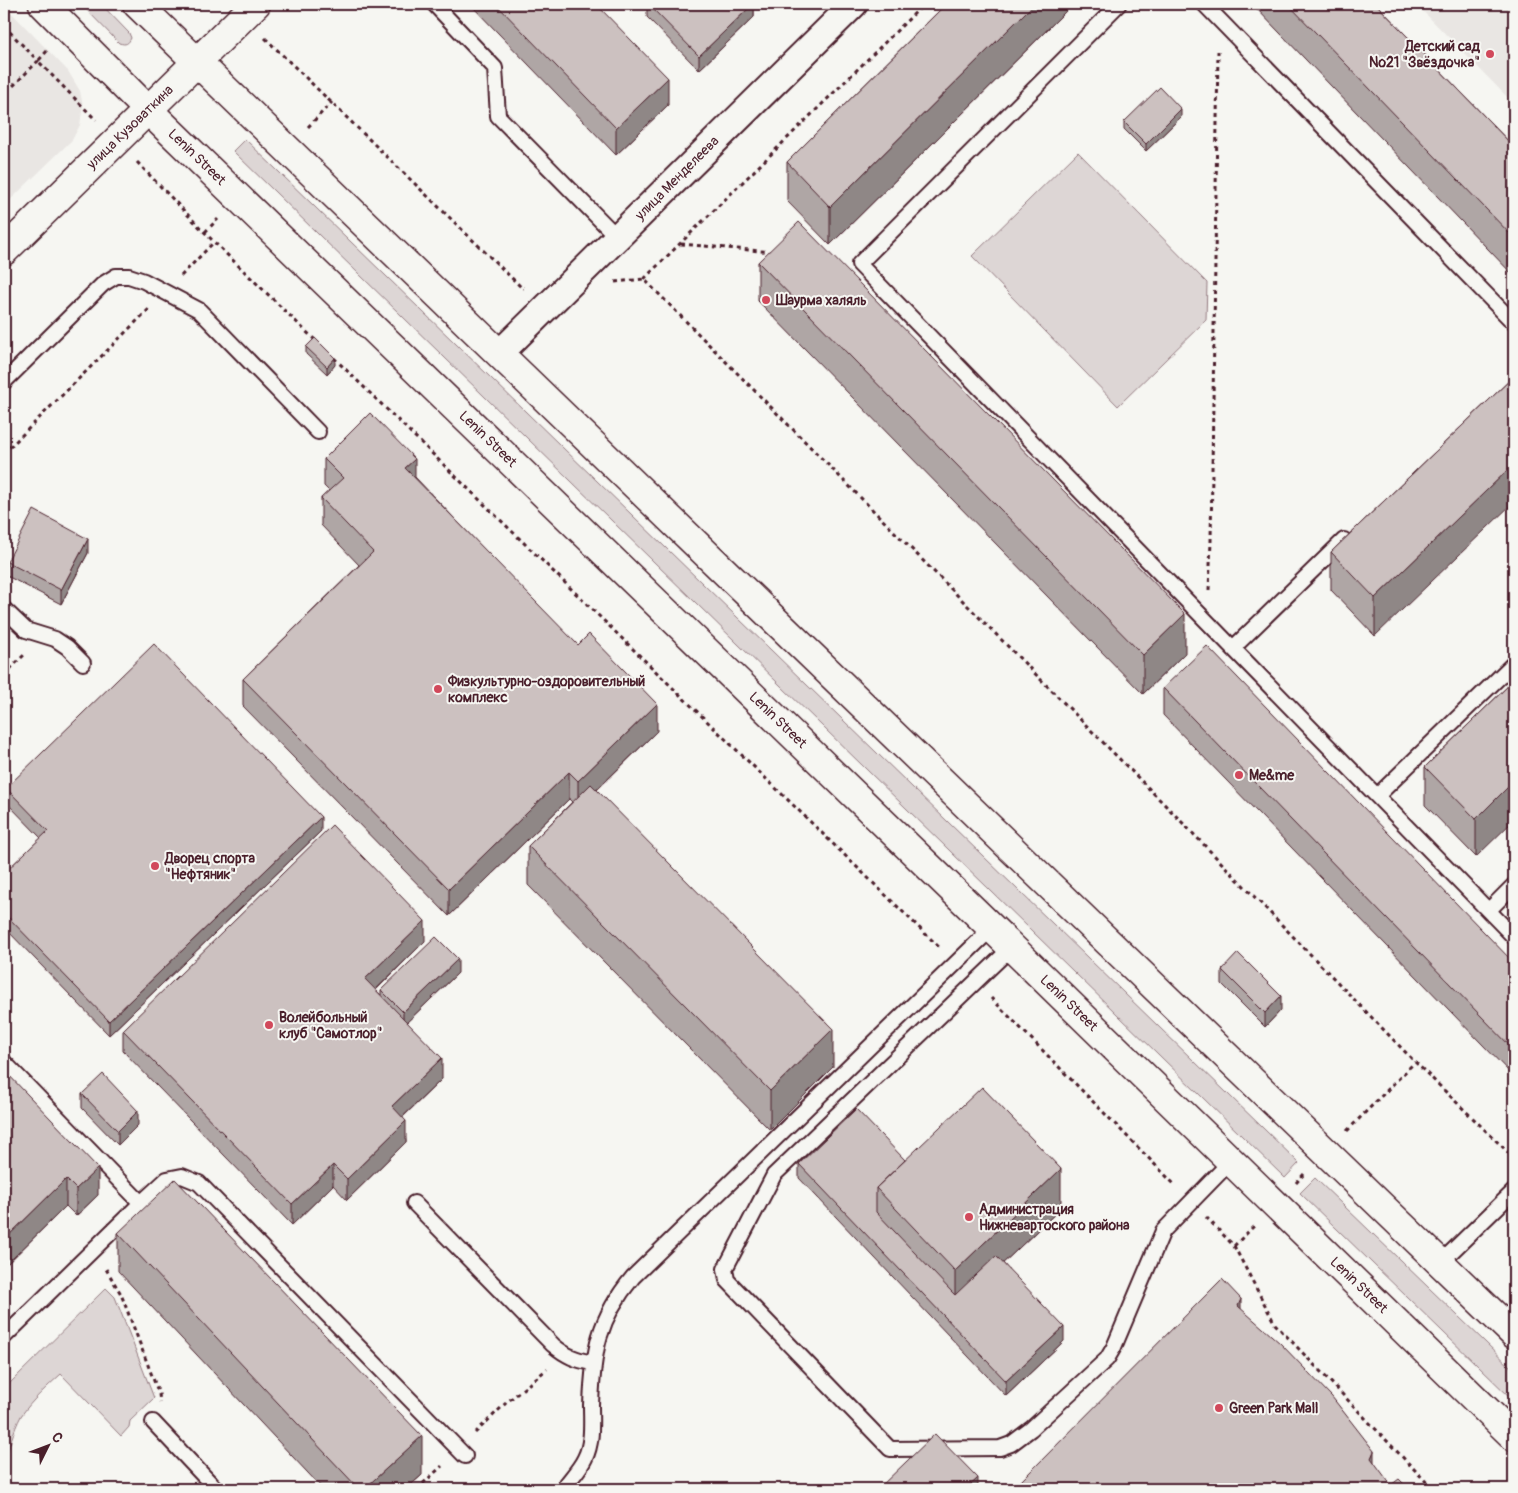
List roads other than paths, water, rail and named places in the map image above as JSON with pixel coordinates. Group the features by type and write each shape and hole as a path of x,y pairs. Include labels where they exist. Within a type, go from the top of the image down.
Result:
{"main road":[{"name":"Lenin Street","path":"43,4 148,110 1012,947 1514,1437"},
{"path":"137,4 1514,1334"},
{"name":"улица Кузоваткина","path":"4,251 250,10"}],"street":[{"name":"улица Менделеева","path":"500,353 854,4"}],"lane":[{"path":"434,4 495,68 498,116 617,237"},
{"path":"1119,4 859,264 1514,937"},
{"path":"1204,4 1514,323"},
{"path":"4,382 103,284 116,276 129,276 144,281 199,310 318,432"},
{"path":"1233,648 1352,532"},
{"path":"4,609 26,630 55,639 67,647 82,663"},
{"path":"1377,796 1514,663"},
{"path":"1489,910 1514,885"},
{"path":"563,1489 585,1458 590,1439 593,1363 599,1336 618,1295 633,1276 992,928"},
{"path":"1012,947 774,1175 725,1269 727,1280 890,1449 1000,1448 1011,1444 1032,1429 1107,1359 1114,1348 1163,1231 1231,1161"},
{"path":"4,1062 141,1203"},
{"path":"4,1338 141,1203 167,1180 182,1176 199,1183 462,1452"},
{"path":"1440,1263 1514,1191"},
{"path":"414,1203 564,1354 577,1360 593,1363"},
{"path":"153,1422 216,1489"}],"place":[{"name":"Детский сад №21 \"Звёздочка\"","path":"1490,54"},
{"name":"Шаурма халяль","path":"766,300"},
{"name":"Физкультурно-оздоровительный комплекс","path":"438,689"},
{"name":"Me&me","path":"1239,775"},
{"name":"Дворец спорта \"Нефтяник\"","path":"155,866"},
{"name":"Волейбольный клуб \"Самотлор\"","path":"269,1025"},
{"name":"Администрация Нижневартоского района","path":"969,1217"},
{"name":"Green Park Mall","path":"1219,1408"}]}
